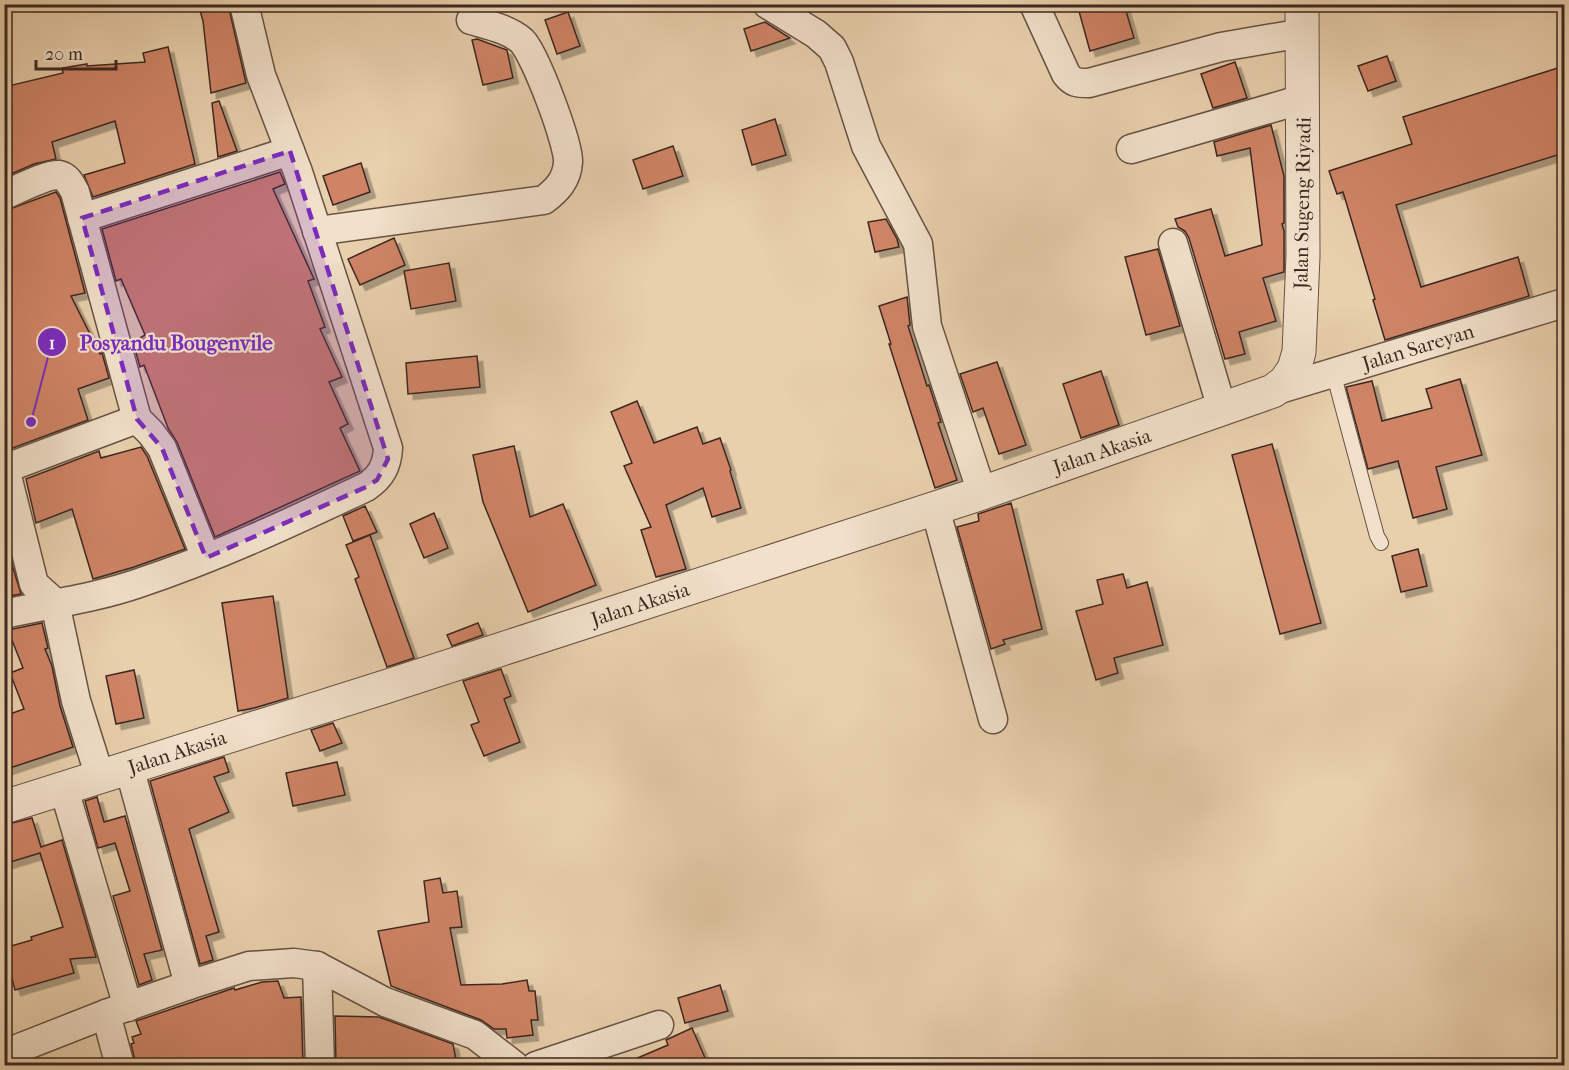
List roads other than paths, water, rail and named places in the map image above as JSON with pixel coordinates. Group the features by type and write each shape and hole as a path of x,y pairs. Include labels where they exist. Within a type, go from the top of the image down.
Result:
{"street":[{"path":"4,614 136,584 206,558 252,540 366,487 377,480 384,470 388,459 385,438 290,151 261,75 244,4"},
{"path":"767,4 816,34 832,48 839,62 866,146 918,244 927,326 982,493"},
{"path":"1034,4 1065,74 1071,81 1078,83 1089,83 1221,47 1302,19"},
{"name":"Jalan Sugeng Riyadi","path":"1273,391 1285,382 1294,369 1299,352 1303,256 1302,19"},
{"path":"317,231 544,200 557,190 565,177 568,160 565,142 534,60 525,44 513,33 471,20"},
{"path":"1131,149 1303,99"},
{"path":"82,218 290,151"},
{"path":"4,195 50,176 58,175 66,178 75,192 137,419 152,433 162,448 206,558"},
{"path":"1173,243 1222,409"},
{"name":"Jalan Sareyan","path":"1273,391 1564,303"},
{"name":"Jalan Akasia","path":"4,807 388,686 982,493 1273,391"},
{"path":"137,419 5,467 34,584 55,603 76,701 115,772 189,985"},
{"path":"934,508 993,719"},
{"path":"64,789 117,1010 120,1065"},
{"path":"4,1054 117,1010 249,966 294,963 317,966 385,1002 475,1035 515,1065"},
{"path":"317,966 320,1065"},
{"path":"536,1065 659,1025"}],"lane":[{"path":"1333,372 1377,536 1382,543"}],"place":[{"name":"Posyandu Bougenvile","path":"31,422"}]}
